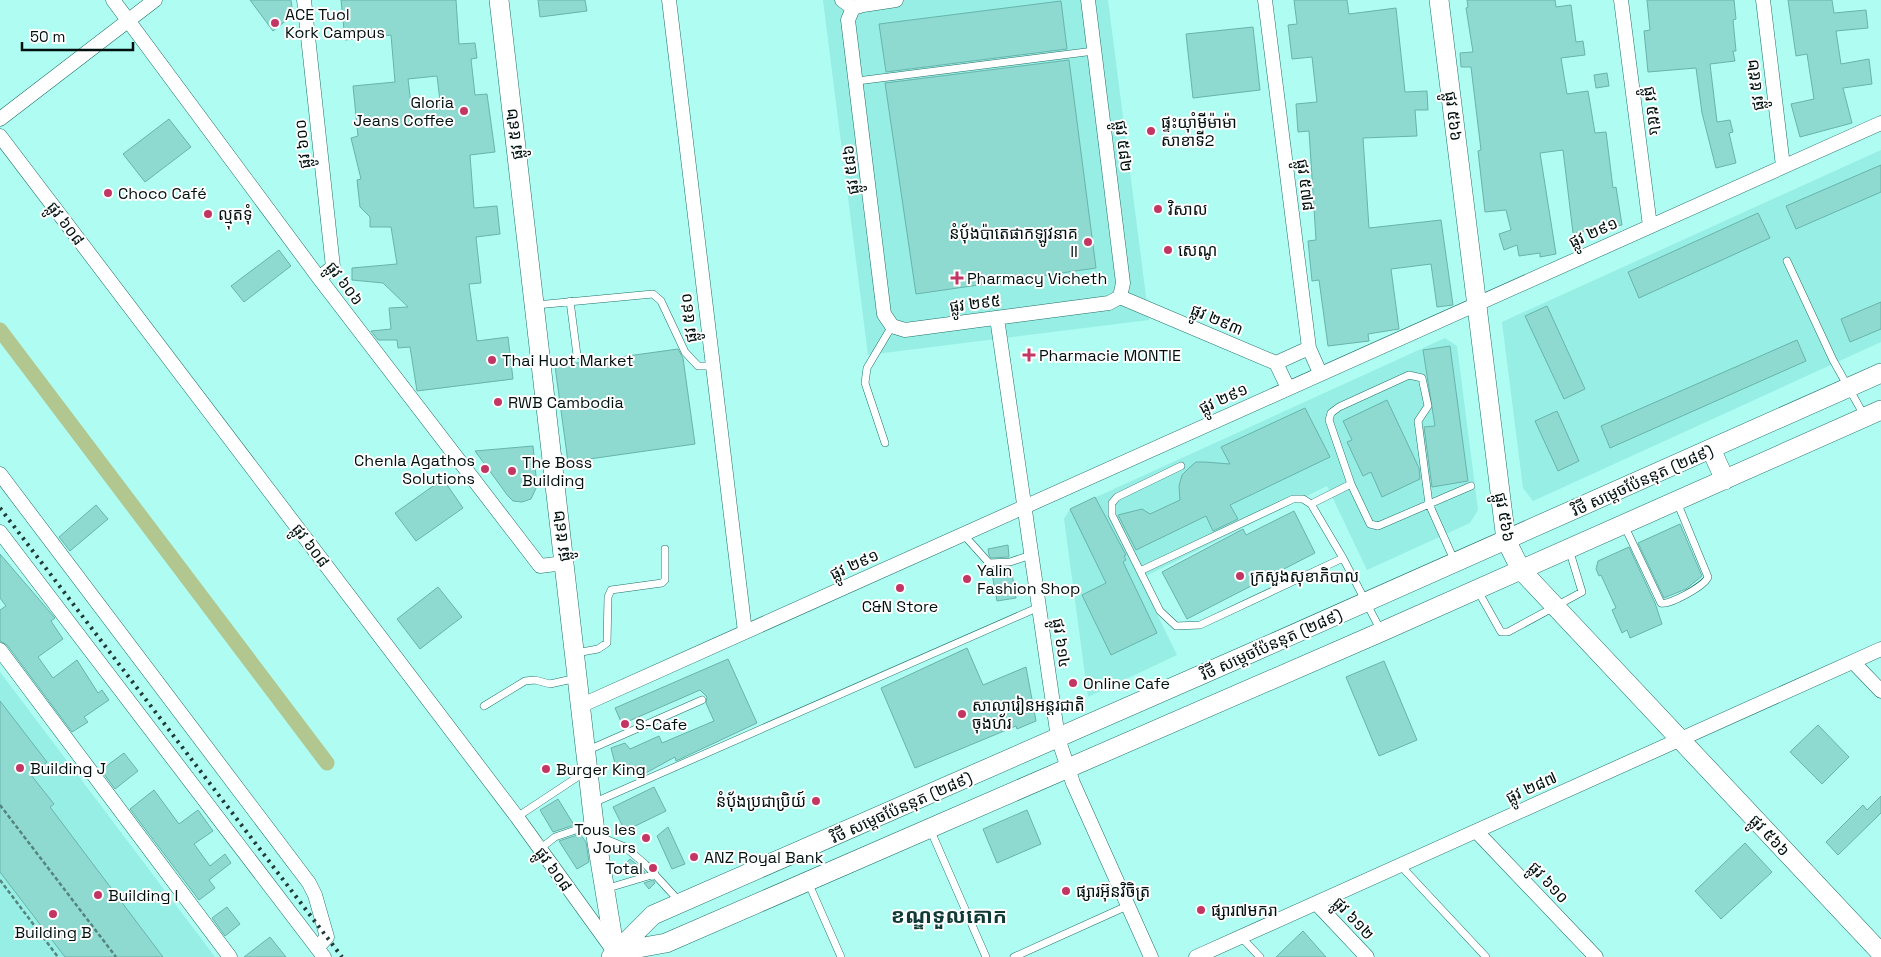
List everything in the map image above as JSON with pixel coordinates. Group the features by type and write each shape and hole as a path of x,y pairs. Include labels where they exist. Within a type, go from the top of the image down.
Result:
{"main road":[{"name":"ផ្លូវ ៥៩២","path":"499,0 580,706 595,829 615,955"},
{"name":"ផ្លូវ ៥៦៦","path":"1439,0 1506,540 1521,570 1881,953"},
{"name":"វិថី សម្តេចប៉ែននុត (២៨៩)","path":"615,955 653,915 681,902 1367,602 1881,373"},
{"name":"វិថី សម្តេចប៉ែននុត (២៨៩)","path":"615,955 666,943 1477,590 1873,414"},
{"path":"1711,449 1725,480"},
{"path":"1260,649 1273,679"}],"street":[{"name":"ផ្លូវ ៦០៦","path":"113,0 319,278 540,566 564,563"},
{"path":"0,119 155,0"},
{"name":"ផ្លូវ ៦០០","path":"304,0 333,267 319,278"},
{"name":"ផ្លូវ ៥៩០","path":"669,0 745,632"},
{"path":"847,4 896,0"},
{"name":"ផ្លូវ ៥៨២","path":"1088,0 1123,283 1120,297"},
{"name":"ផ្លូវ ៥៧៨","path":"1265,0 1309,348 1320,373"},
{"name":"ផ្លូវ ៥៥៤","path":"1621,0 1650,226"},
{"name":"ផ្លូវ ៥៥២","path":"1763,0 1782,166"},
{"name":"ផ្លូវ ៥៨៦","path":"847,4 884,314 892,326"},
{"name":"ផ្លូវ ២៩១","path":"580,706 1881,122"},
{"name":"ផ្លូវ ៦០៨","path":"0,136 516,817 615,955"},
{"name":"ផ្លូវ ២៩៥","path":"892,326 905,330 1109,304 1120,297"},
{"name":"ផ្លូវ ២៩៣","path":"1120,297 1276,363"},
{"name":"ផ្លូវ ៦១៤","path":"997,318 1058,738 1068,769 1151,957"},
{"path":"1288,388 1276,363 1309,348"},
{"path":"0,474 309,883 315,895 327,937 321,952"},
{"path":"0,532 321,952"},
{"name":"ផ្លូវ ២៨៧","path":"1196,957 1881,649"},
{"path":"0,650 230,957"},
{"path":"1853,662 1881,692"},
{"name":"ផ្លូវ ៦១០","path":"1476,831 1596,957"},
{"name":"ផ្លូវ ៦១២","path":"1316,903 1367,957"}],"lane":[{"path":"857,81 1094,51"},
{"path":"1788,260 1833,360 1850,387 1873,414"},
{"path":"534,306 653,294 661,300 685,352 698,366 712,366"},
{"path":"570,301 577,354"},
{"path":"885,443 865,383 865,373 892,326"},
{"path":"1455,563 1429,504 1418,421 1428,406 1422,378 1409,375 1339,407 1331,413 1329,420 1352,484 1370,524 1384,525 1429,504 1471,486"},
{"path":"1182,466 1117,496 1112,502 1112,515 1160,611 1176,626 1200,625 1343,558"},
{"path":"1311,504 1352,484"},
{"path":"1140,571 1293,499 1303,499 1311,504 1343,558 1381,632"},
{"path":"1624,524 1661,603 1668,604 1703,584 1708,578 1677,501"},
{"path":"963,534 990,563 1010,562 1031,555"},
{"path":"1477,590 1501,632 1508,632 1582,592 1569,548"},
{"path":"574,653 598,649 607,643 608,597 611,590 662,583 665,580 665,549"},
{"path":"592,804 1039,607"},
{"path":"484,706 524,681 536,680 550,684 577,678"},
{"path":"586,751 702,700"},
{"path":"516,817 588,771"},
{"path":"540,849 555,837 595,829 625,847 655,874 681,902"},
{"path":"930,829 986,957"},
{"path":"1400,865 1486,957"},
{"path":"605,890 655,874"},
{"path":"808,881 840,957"},
{"path":"1014,957 1127,906"},
{"path":"1241,937 1260,957"}],"path":[{"path":"0,804 116,957"},
{"path":"0,880 58,957"}],"shaded area":[{"path":"823,0 1108,0 1149,320 868,355"},
{"path":"1881,150 1881,342 1533,501 1523,488 1502,322"},
{"path":"1445,338 1457,346 1478,510 1470,523 1367,570 1327,486 1140,579 1177,655 1088,697 1064,519 1070,509"},
{"path":"0,672 215,957 0,957"}],"building":[{"name":"ACE Tuol Kork Campus","path":"250,0 291,0 293,15 273,31"},
{"path":"341,0 456,0 459,44 475,43 477,58 471,59 475,95 487,94 495,152 470,155 474,208 497,206 500,234 476,237 481,283 469,284 477,341 508,337 513,379 417,391 410,347 398,348 397,340 378,340 371,331 391,329 389,308 408,307 383,283 352,280 352,268 397,264 391,227 370,227 370,217 360,207 357,180 361,179 351,138 358,136 353,86 395,82 391,35 345,40","holes":["437,76 440,101 411,104 408,79"]},
{"path":"538,0 585,0 587,11 540,17"},
{"path":"1294,0 1347,0 1349,14 1396,8 1405,92 1427,91 1428,110 1415,110 1417,136 1363,138 1369,228 1441,220 1453,305 1437,307 1431,264 1391,269 1399,329 1368,334 1369,341 1328,346 1319,280 1312,281 1308,241 1316,240 1309,131 1298,132 1296,104 1317,102 1312,57 1292,59 1288,25 1297,24"},
{"path":"1467,0 1555,0 1556,7 1571,5 1576,42 1583,41 1585,55 1561,58 1567,94 1588,91 1595,133 1606,132 1613,188 1616,187 1622,225 1573,233 1563,150 1540,153 1556,254 1540,257 1540,253 1519,256 1517,245 1504,250 1499,234 1511,230 1506,210 1485,212 1478,151 1481,150 1471,67 1461,67 1460,53 1473,52 1466,8 1468,7"},
{"path":"1647,0 1734,0 1736,19 1733,20 1736,51 1733,51 1735,61 1710,64 1717,122 1730,120 1733,132 1729,133 1736,163 1716,168 1702,113 1696,68 1648,72 1644,31 1650,30"},
{"path":"1788,0 1832,0 1834,13 1866,10 1868,28 1836,31 1841,64 1869,59 1872,84 1843,88 1852,123 1800,137 1791,104 1814,99 1807,54 1796,56"},
{"path":"1061,1 1067,49 886,72 879,24"},
{"path":"1253,27 1260,90 1193,98 1186,34"},
{"path":"1069,60 1096,268 916,294 885,83"},
{"path":"1607,73 1609,86 1596,88 1594,75"},
{"path":"169,119 191,147 145,182 123,154"},
{"path":"1881,165 1881,192 1796,229 1786,206"},
{"path":"1758,213 1770,238 1639,298 1628,272"},
{"path":"279,250 291,266 244,302 231,286"},
{"path":"1881,302 1881,329 1850,342 1841,319"},
{"path":"1547,306 1585,389 1564,399 1525,316"},
{"path":"1797,340 1806,361 1610,448 1601,426"},
{"path":"1450,346 1468,481 1432,487 1424,427 1435,426 1423,350"},
{"path":"678,349 683,358 695,444 568,462 555,366"},
{"path":"1387,400 1419,468 1420,479 1382,497 1371,472 1363,476 1347,442 1352,440 1343,421"},
{"path":"1305,408 1330,457 1230,505 1238,519 1213,531 1206,516 1136,550 1118,515 1142,509 1150,514 1180,500 1179,486 1182,475 1196,462 1230,464 1221,447"},
{"path":"1557,411 1579,461 1558,471 1535,421"},
{"name":"The Boss Building","path":"533,446 537,486 531,499 522,502 513,501 475,451"},
{"path":"443,479 463,508 416,541 395,513"},
{"path":"1095,497 1126,555 1124,556 1126,560 1123,562 1157,633 1111,655 1082,595 1106,583 1070,509"},
{"path":"96,505 108,519 70,551 59,537"},
{"path":"1294,511 1315,553 1187,619 1162,572 1243,529 1246,535"},
{"path":"1680,524 1702,576 1686,589 1664,598 1638,543"},
{"path":"1008,545 1009,557 991,558 989,555 988,549"},
{"path":"1629,547 1655,603 1662,624 1630,638 1627,630 1622,633 1612,610 1616,608 1601,575 1599,576 1596,569 1598,561"},
{"path":"0,554 55,618 51,621 63,639 38,657 53,678 77,660 98,693 102,690 109,700 84,717 88,722 72,732 7,645 0,641 0,610 6,606 0,598"},
{"path":"1011,567 1016,598 997,601 991,568"},
{"path":"438,587 462,617 420,649 397,619"},
{"path":"967,648 983,685 1026,667 1036,721 1017,729 1016,726 915,768 881,688"},
{"path":"728,659 757,723 676,761 675,757 644,774 618,775 611,748 625,743 630,749 659,736 662,743 714,721 706,703 707,697 700,690 622,724 615,708"},
{"path":"1384,661 1417,740 1379,756 1346,677"},
{"path":"0,701 47,762 31,775 54,804 50,807 163,957 65,957 0,872"},
{"path":"1818,725 1849,757 1822,784 1790,752"},
{"path":"124,753 138,771 115,789 101,770"},
{"path":"654,787 666,811 625,831 613,807"},
{"path":"154,790 179,824 198,810 213,831 194,844 210,866 225,854 231,863 209,880 215,888 199,900 130,809"},
{"path":"1881,796 1881,813 1838,855 1826,842 1863,805 1867,810"},
{"path":"558,799 574,825 553,832 540,810"},
{"path":"1027,810 1041,844 997,863 983,829"},
{"path":"668,827 685,864 672,869 657,836"},
{"path":"580,834 586,842 589,862 577,869 559,841"},
{"path":"1745,843 1772,872 1721,919 1695,891"},
{"path":"630,859 645,872 637,874 627,862"},
{"path":"653,880 655,883 649,889 644,883"},
{"path":"227,907 240,924 225,936 212,918"},
{"path":"1303,931 1326,957 1276,957"},
{"path":"270,937 286,957 244,957"}],"waterway":[{"path":"0,330 327,763"}],"railway":[{"path":"0,508 342,957"}],"place":[{"name":"ACE Tuol Kork Campus","path":"275,23"},
{"name":"Gloria Jeans Coffee","path":"464,111"},
{"name":"ផ្ទះយ៉ាំមីម៉ាម៉ា សាខាទី2","path":"1151,131"},
{"name":"Choco Café","path":"108,193"},
{"name":"វិសាល","path":"1158,209"},
{"name":"ល្មុតទុំ","path":"208,214"},
{"name":"នំប៉័ងប៉ាតេផាកឡូវនាគ II","path":"1088,242"},
{"name":"សេណូ","path":"1168,250"},
{"name":"Pharmacy Vicheth","path":"957,278"},
{"name":"Pharmacie MONTIE","path":"1029,355"},
{"name":"Thai Huot Market","path":"492,360"},
{"name":"RWB Cambodia","path":"498,402"},
{"name":"Chenla Agathos Solutions","path":"485,469"},
{"name":"The Boss Building","path":"512,471"},
{"name":"ក្រសួងសុខាភិបាល","path":"1240,576"},
{"name":"Yalin Fashion Shop","path":"967,579"},
{"name":"C&N Store","path":"900,588"},
{"name":"Online Cafe","path":"1073,683"},
{"name":"សាលារៀនអន្តរជាតិ ចុងហ័រ","path":"962,714"},
{"name":"S-Cafe","path":"625,724"},
{"name":"Building J","path":"20,768"},
{"name":"Burger King","path":"546,769"},
{"name":"នំបុ័ងប្រជាប្រិយ៍","path":"816,801"},
{"name":"Tous les Jours","path":"646,838"},
{"name":"ANZ Royal Bank","path":"694,857"},
{"name":"Total","path":"653,868"},
{"name":"ផ្សារអ៊ុនវិចិត្រ","path":"1066,891"},
{"name":"Building I","path":"98,895"},
{"name":"ផ្សារ៧មករា","path":"1201,910"},
{"name":"Building B","path":"53,914"}],"district":[{"name":"ខណ្ឌទួលគោក","path":"949,916"}]}
